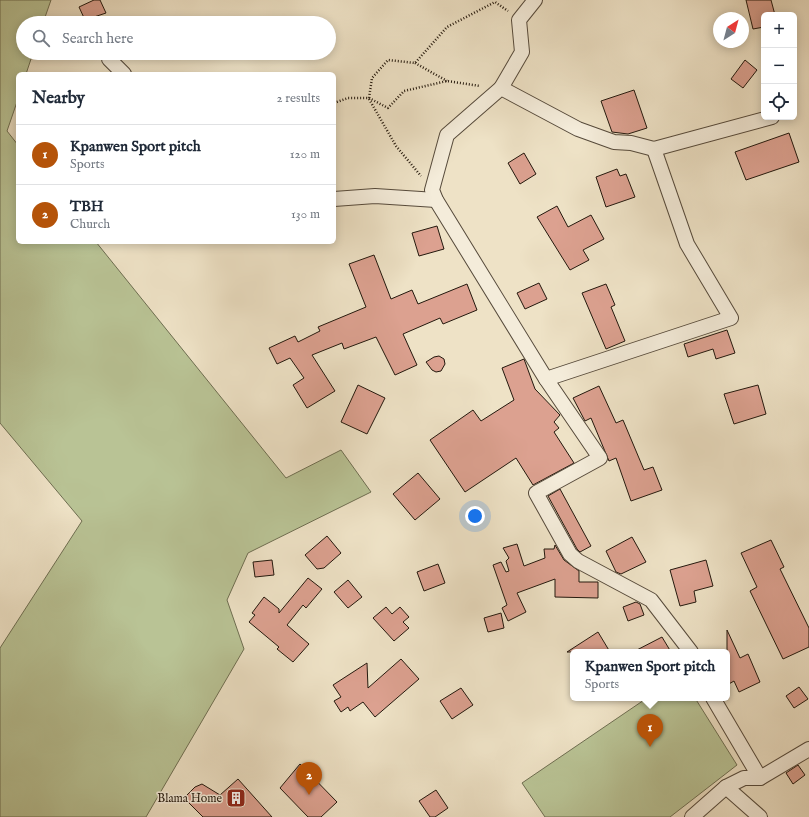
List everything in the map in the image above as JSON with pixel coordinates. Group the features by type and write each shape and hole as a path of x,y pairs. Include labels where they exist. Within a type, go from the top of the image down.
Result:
{"street":[{"path":"535,0 519,20 522,52 501,88 447,135 434,195 546,379 600,458 536,493 570,554 578,561 651,600 689,649"},
{"path":"110,60 122,72"},
{"path":"501,88 578,129 614,142 631,143 654,149 761,120"},
{"path":"546,379 731,318 687,244 654,149"},
{"path":"336,199 375,196 434,195"},
{"path":"714,701 760,778"},
{"path":"692,817 726,787 744,778 760,778 809,749"},
{"path":"726,787 760,817"}],"path":[{"path":"415,63 447,27 495,2 519,20"},
{"path":"434,195 396,146 369,98 372,78 388,60 415,63 447,82"},
{"path":"336,102 348,98 369,98 388,108 404,91 447,82 501,88"}],"green space":[{"path":"0,0 51,0 45,16 16,16 16,60 31,60 27,72 16,72 16,105 7,131 16,142 16,244 98,244 286,478 341,450 371,492 248,553 227,600 244,649 146,817 0,817 0,648 82,521 0,423"},
{"path":"643,701 697,701 737,765 670,817 545,817 522,783"}],"building":[{"path":"94,0 100,0 106,13 97,16 83,16 79,7"},
{"path":"746,0 771,0 774,12 761,12 761,28 753,29"},
{"path":"745,60 757,70 743,88 731,79"},
{"path":"634,90 647,128 628,134 612,132 601,101"},
{"path":"789,133 799,162 746,180 735,152"},
{"path":"524,153 536,174 520,184 508,163"},
{"path":"617,169 620,176 626,174 635,197 606,207 596,177"},
{"path":"557,206 568,227 591,215 604,239 583,250 589,260 570,270 537,217"},
{"path":"437,226 444,249 419,256 412,233"},
{"path":"374,255 391,299 412,290 418,304 467,284 477,310 443,324 440,318 403,334 417,365 395,375 376,337 344,349 342,343 312,355 335,391 307,408 293,385 304,378 290,358 277,364 269,348 295,336 298,342 320,331 318,327 366,307 349,264"},
{"path":"539,283 547,299 525,309 517,293"},
{"path":"606,284 615,305 611,307 625,341 606,349 582,293"},
{"path":"727,330 735,353 716,359 713,349 688,357 684,344"},
{"path":"439,356 444,359 445,364 441,371 436,372 432,370 426,362"},
{"path":"524,359 535,389 560,415 554,422 559,428 554,432 574,463 533,485 516,458 465,492 430,440 473,410 481,421 514,400 502,368"},
{"path":"358,385 385,398 367,434 341,422"},
{"path":"758,385 766,414 734,424 724,394"},
{"path":"599,386 616,423 623,420 644,470 653,467 662,490 631,501 616,458 609,461 591,418 585,421 573,398"},
{"path":"418,473 440,499 415,520 393,494"},
{"path":"560,489 591,546 580,552 548,496"},
{"path":"327,536 341,553 324,568 317,569 305,555"},
{"path":"632,537 646,562 621,574 616,572 606,551"},
{"path":"771,540 784,567 780,569 809,628 809,647 783,659 750,591 757,587 741,553"},
{"path":"517,544 524,566 545,558 544,549 554,549 555,545 564,560 579,571 579,582 598,582 598,598 555,597 555,579 517,593 526,612 508,621 502,608 507,605 493,565 501,562 506,572 509,571 506,561 509,558 503,548"},
{"path":"272,560 274,575 255,577 253,562"},
{"path":"706,560 713,586 694,591 696,602 680,606 670,570"},
{"path":"438,564 445,583 424,591 417,572"},
{"path":"308,578 322,589 306,608 303,605 287,625 309,644 293,662 277,649 279,647 249,622 255,615 252,613 264,597 279,609 279,613"},
{"path":"348,580 362,597 348,608 334,592"},
{"path":"636,602 640,604 644,615 628,621 623,607"},
{"path":"386,607 392,614 400,607 409,617 403,622 409,628 394,641 373,618"},
{"path":"501,613 504,628 488,632 484,618"},
{"path":"727,630 740,658 748,654 760,682 739,692 734,681 730,683 730,649 727,649"},
{"path":"598,632 608,649 572,649"},
{"path":"662,637 669,649 639,649"},
{"path":"401,659 419,679 375,717 363,702 350,711 348,707 341,712 334,701 341,697 333,685 367,663 368,688"},
{"path":"799,687 808,699 794,708 786,696"},
{"path":"461,688 473,705 452,719 440,701"},
{"path":"300,764 337,802 321,817 308,817 280,788"},
{"path":"798,765 805,775 793,784 786,773"},
{"name":"Blama Home","path":"238,779 272,817 203,817 184,798 195,787 202,784 220,795"},
{"path":"436,790 448,808 435,817 430,817 419,801"}],"place":[{"name":"Kpanwen Sport pitch","path":"650,747"},
{"name":"TBH","path":"309,795"},
{"name":"Blama Home","path":"236,798"}]}
